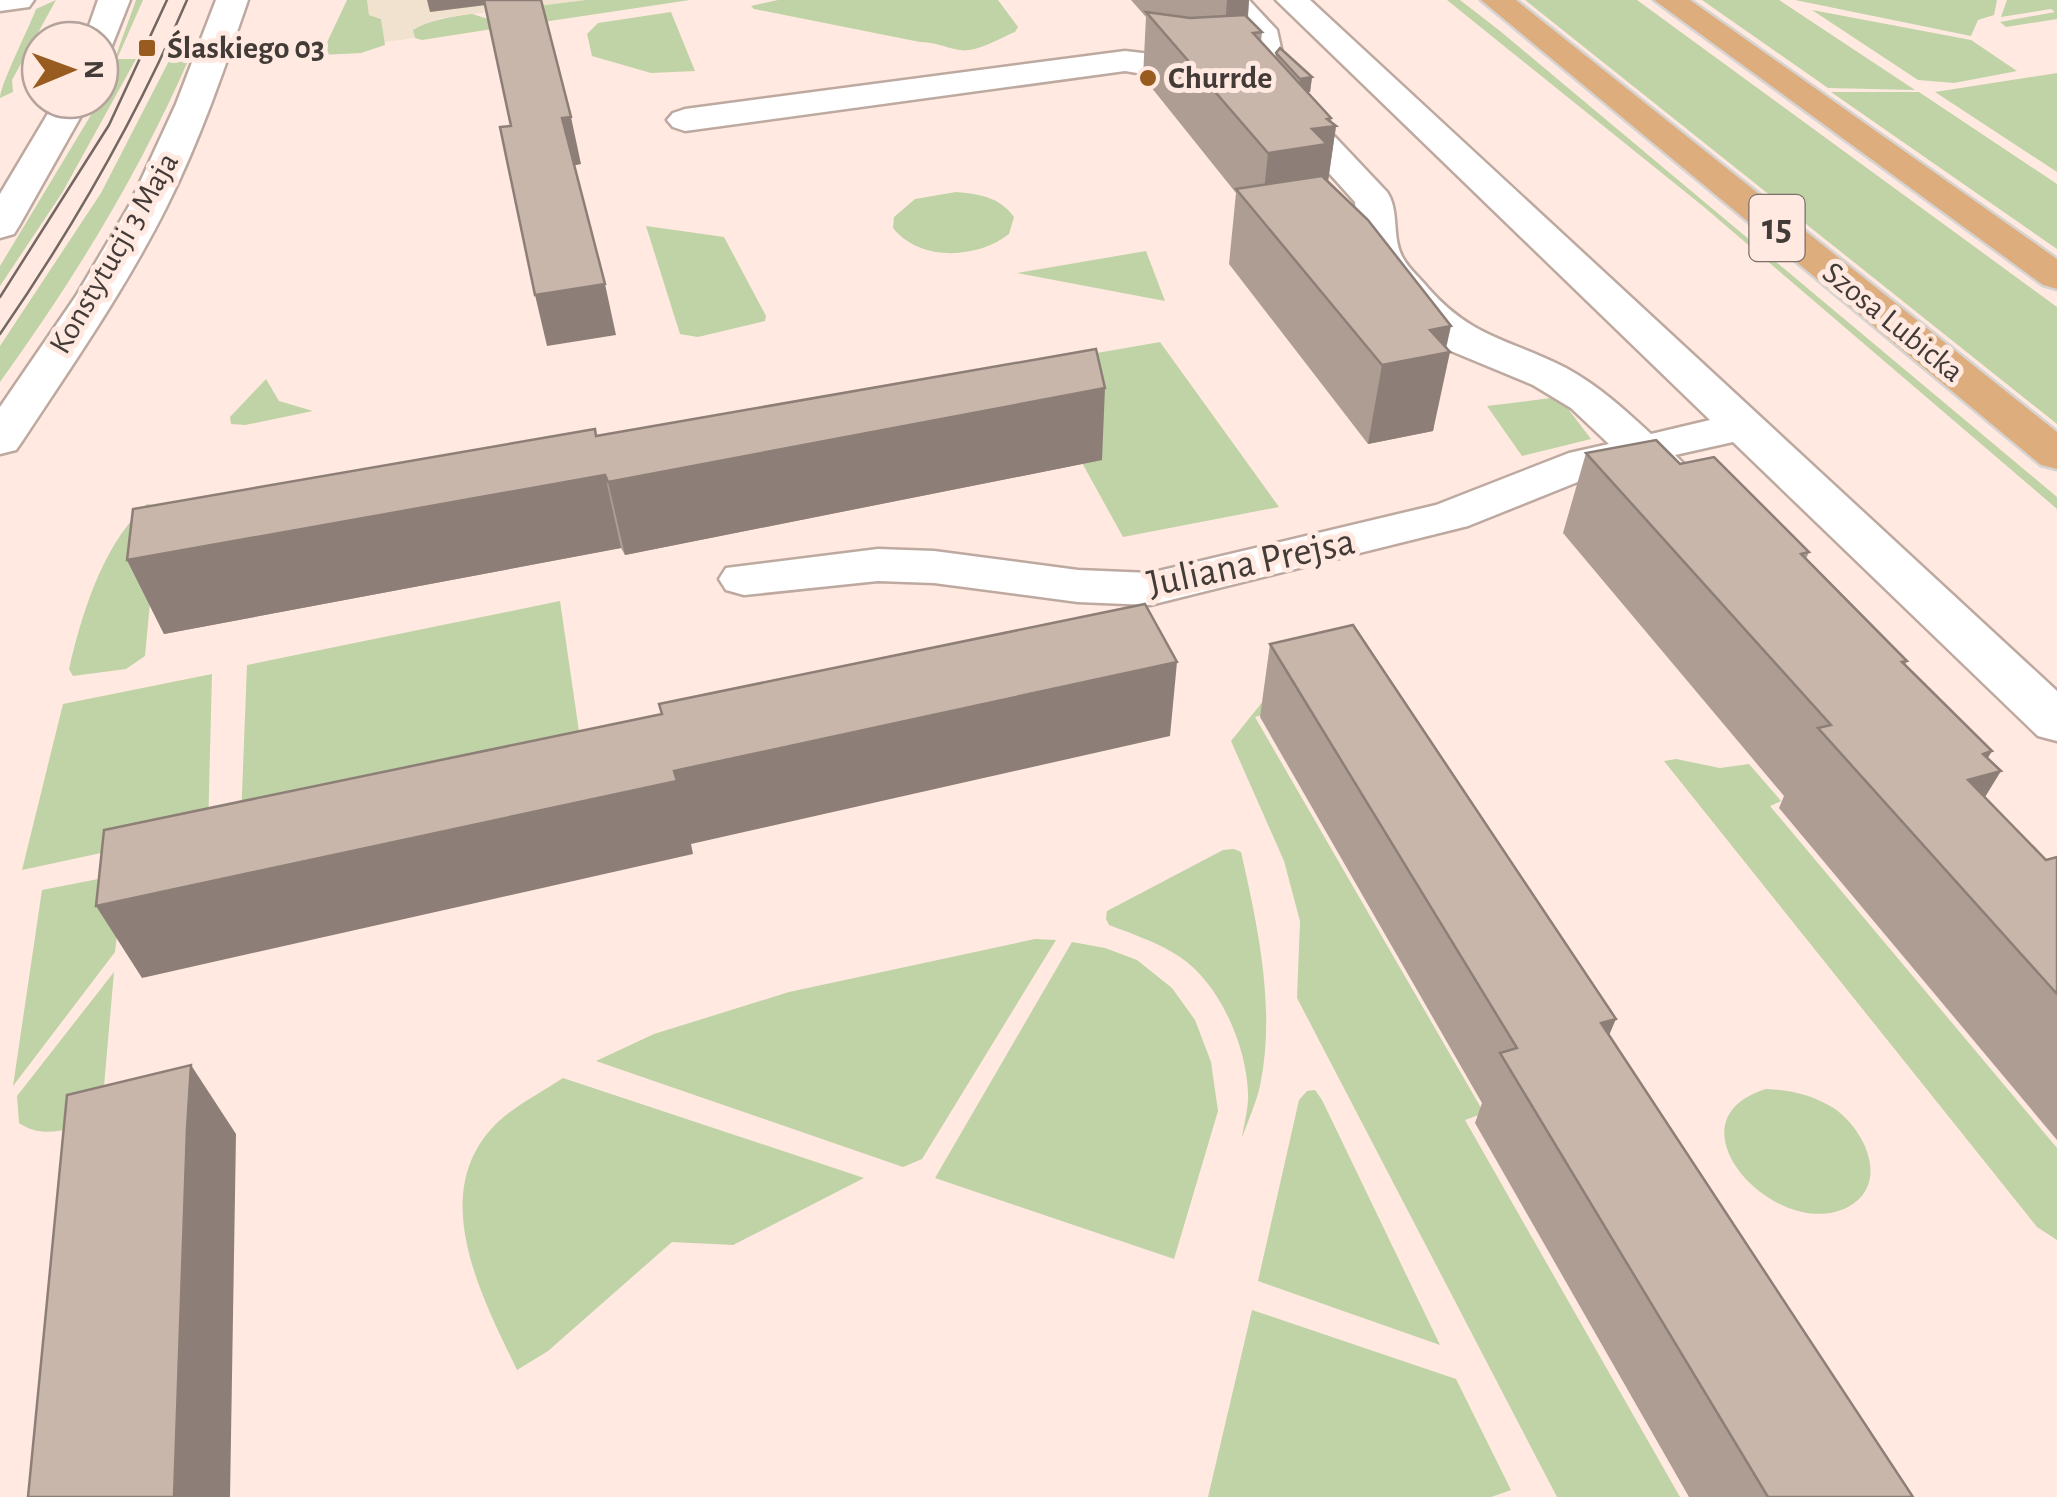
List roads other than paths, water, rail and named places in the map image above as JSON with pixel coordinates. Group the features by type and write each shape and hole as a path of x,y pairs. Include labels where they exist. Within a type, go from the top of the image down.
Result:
{"main road":[{"name":"Szosa Lubicka","path":"1497,0 2057,455"},
{"path":"1670,0 2057,277"}],"street":[{"path":"0,2 18,0"},
{"name":"Konstytucji 3 Maja","path":"0,440 72,333 146,209 204,79 232,0"},
{"path":"685,120 1125,61 1185,70 1250,66 1266,52 1264,36 1231,0"},
{"path":"1292,0 2057,722"},
{"path":"1250,66 1374,200 1384,261 1437,323 1466,342 1548,376 1587,399 1645,450 1727,535"},
{"path":"0,226 61,120"},
{"name":"Juliana Prejsa","path":"744,579 878,565 934,567 1078,586 1150,589 1451,516 1570,469 1742,426"}],"tram line":[{"path":"0,297 109,125 167,0"},
{"path":"0,334 102,172 187,0"}],"place":[{"name":"Ślaskiego 03","path":"147,48"},
{"name":"Churrde","path":"1148,78"}]}
